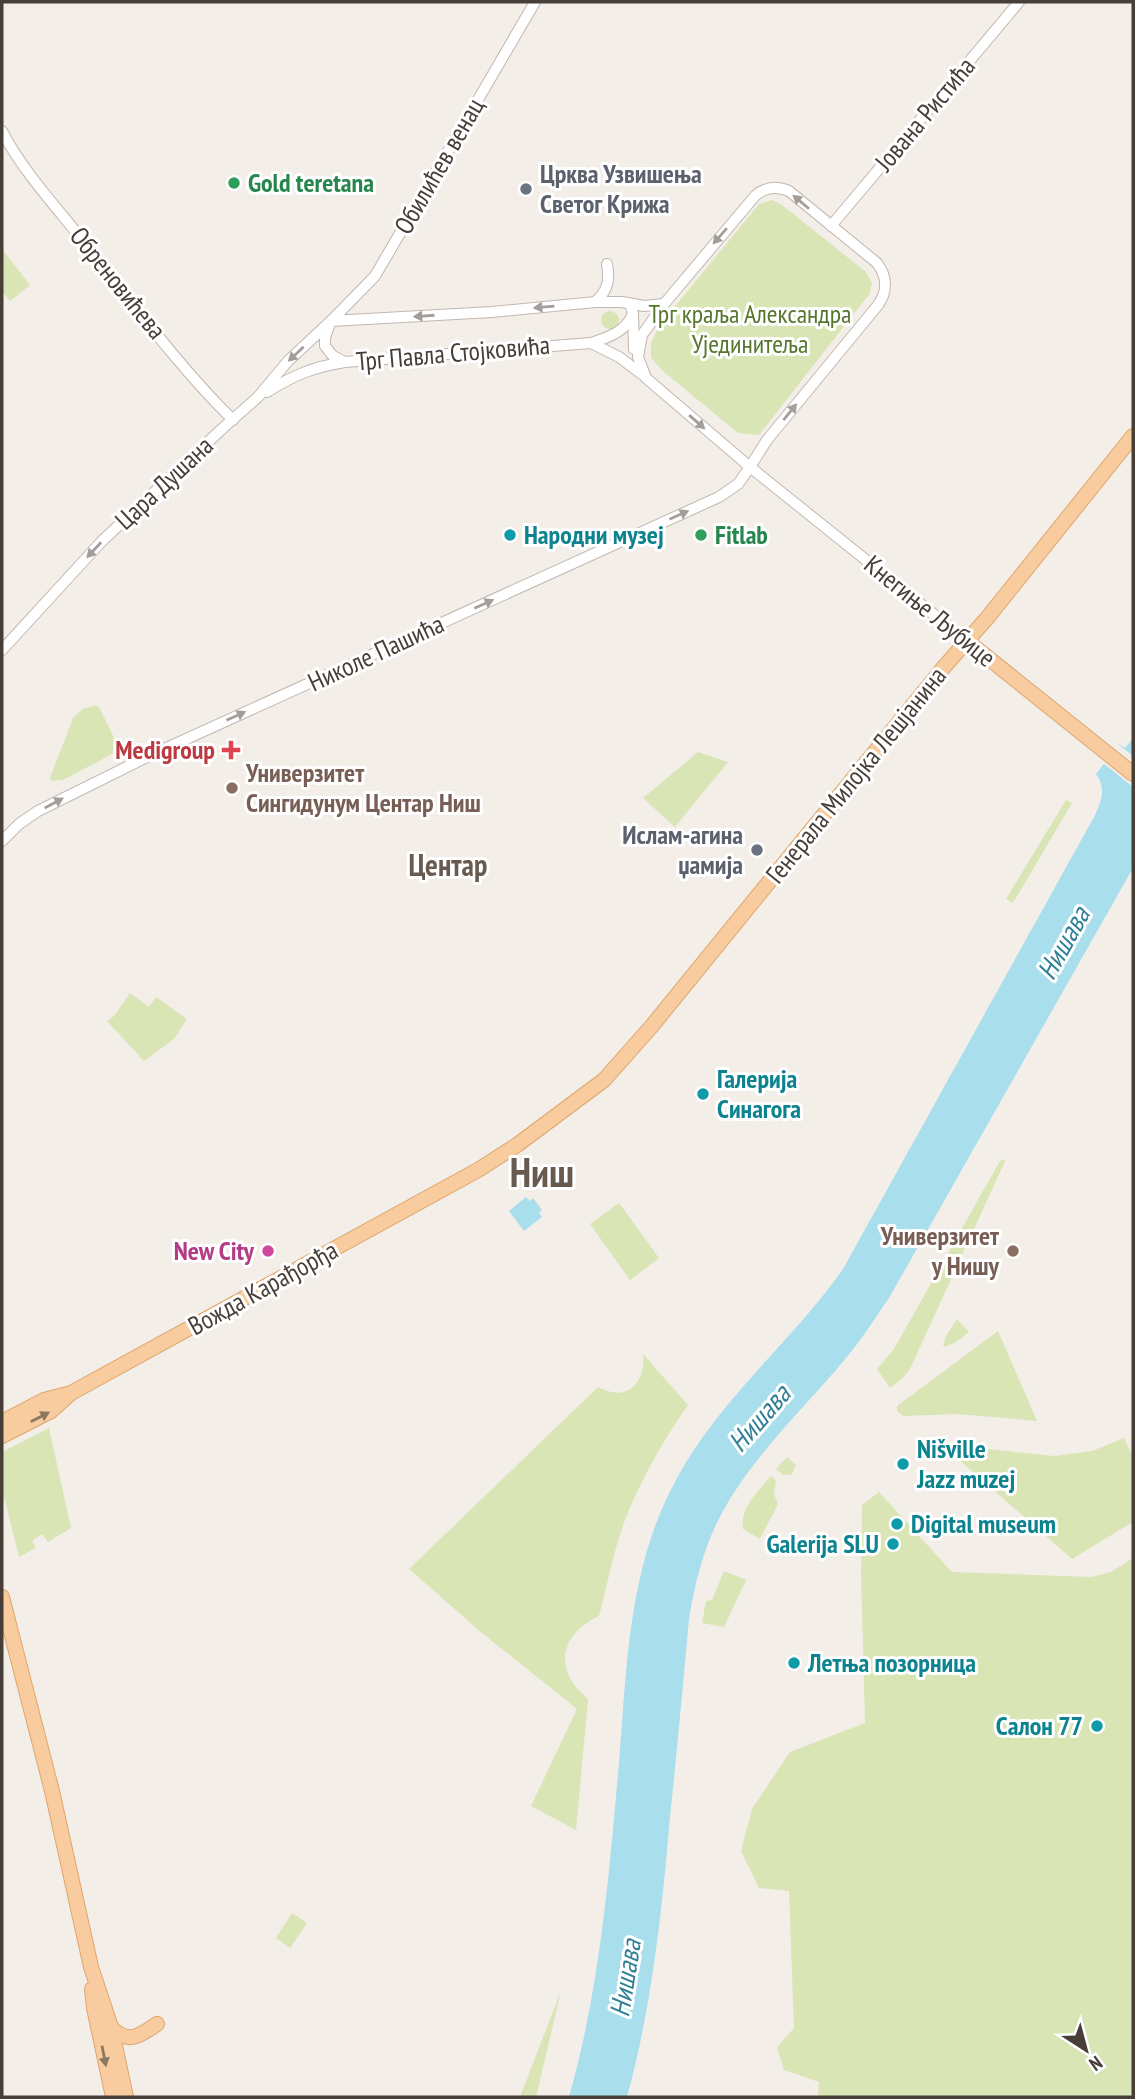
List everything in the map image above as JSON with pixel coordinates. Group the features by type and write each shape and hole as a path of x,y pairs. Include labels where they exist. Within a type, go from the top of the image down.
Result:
{"main road":[{"name":"Генерала Милојка Лешјанина","path":"454,1183 517,1146 604,1080 642,1038 1133,436"},
{"name":"Кнегиње Љубице","path":"967,641 1133,774"},
{"name":"Вожда Карађорђа","path":"2,1436 51,1411 71,1393 454,1183"},
{"name":"Вожда Карађорђа","path":"2,1422 44,1400 71,1393"},
{"path":"2,1597 52,1791 91,1967 111,2026 120,2095"},
{"path":"91,1967 94,2008 120,2095"},
{"path":"111,2026 118,2034 129,2037 144,2033 157,2024"}],"street":[{"name":"Обилићев венац","path":"331,321 375,276 535,2"},
{"name":"Јована Ристића","path":"831,226 1019,2"},
{"name":"Обреновићева","path":"2,131 126,295 203,388 233,419"},
{"path":"591,343 619,357 646,377 750,467 767,440 878,305 884,295 885,277 880,267 785,190 778,188 761,191 717,239 664,304 640,340 639,363"},
{"path":"595,302 608,284 607,264"},
{"name":"Трг Павла Стојковића","path":"331,321 492,312 595,302 617,301 631,309 664,304"},
{"path":"631,309 634,347 646,377"},
{"path":"591,343 616,334 628,323 631,309"},
{"path":"331,321 325,346 334,356 345,362"},
{"name":"Цара Душана","path":"2,650 101,542 258,397 288,361 331,321"},
{"name":"Трг Павла Стојковића","path":"258,397 302,372 345,362 591,343"},
{"name":"Кнегиње Љубице","path":"750,467 967,641"},
{"name":"Николе Пашића","path":"2,841 37,811 152,755 719,497 738,484 750,467"}],"green space":[{"name":"Трг краља Александра Ујединитеља","path":"772,200 782,205 866,272 872,283 870,293 759,435 738,433 664,372 651,358 651,343 659,326 759,204"},
{"path":"2,249 30,285 10,301 2,291"},
{"path":"610,311 616,314 619,320 616,326 610,329 604,326 601,320 604,314"},
{"path":"93,706 100,709 118,746 116,752 63,780 51,781 73,718 83,709"},
{"path":"698,752 728,762 675,827 643,798"},
{"path":"1066,800 1072,803 1013,903 1006,899"},
{"path":"130,993 149,1007 156,997 187,1019 174,1039 144,1061 107,1021 114,1016"},
{"path":"1006,1159 910,1369 890,1388 877,1369 894,1349 1000,1161"},
{"path":"619,1203 659,1258 630,1280 590,1224"},
{"path":"957,1319 969,1332 945,1347 943,1345 946,1336"},
{"path":"998,1331 1037,1421 958,1414 903,1416 897,1411 897,1406"},
{"path":"643,1354 688,1405 654,1458 627,1515 599,1616 575,1633 565,1654 569,1676 588,1699 576,1830 531,1806 577,1709 482,1633 409,1569 598,1387 618,1393 632,1387 641,1374"},
{"path":"49,1428 71,1528 48,1542 42,1534 32,1541 36,1548 19,1557 2,1489 2,1452"},
{"path":"1124,1438 1133,1457 1133,1522 1072,1559 941,1444 1054,1456 1092,1451"},
{"path":"787,1457 796,1465 792,1474 783,1475 776,1469"},
{"path":"771,1476 776,1481 774,1494 778,1504 760,1539 743,1529 744,1514 751,1500"},
{"path":"879,1492 952,1572 1092,1577 1111,1572 1133,1558 1133,2097 818,2097 819,2082 784,2070 777,2047 794,2028 789,1891 759,1888 741,1851 752,1809 790,1752 865,1723 862,1505"},
{"path":"724,1571 746,1580 724,1627 702,1623 706,1601 712,1600"},
{"path":"292,1913 307,1923 290,1948 276,1938"},
{"path":"561,1991 536,2097 520,2097"}],"water":[{"name":"Нишава","path":"1133,738 1133,868 889,1298 852,1351 749,1471 722,1513 710,1538 697,1578 689,1619 659,1923 636,2063 627,2097 569,2097 580,2056 602,1931 632,1618 648,1548 660,1513 693,1451 713,1424 843,1269 1094,817 1101,801 1102,790 1096,774 1119,744 1125,748"},
{"path":"526,1197 530,1201 533,1198 542,1210 539,1213 542,1217 524,1231 509,1211"}],"pier":[{"path":"1118,744 1133,756 1133,787 1103,763"}],"place":[{"name":"Gold teretana","path":"234,183"},
{"name":"Црква Узвишења Светог Крижа","path":"526,189"},
{"name":"Народни музеј","path":"510,535"},
{"name":"Fitlab","path":"701,535"},
{"name":"Medigroup","path":"231,750"},
{"name":"Универзитет Сингидунум Центар Ниш","path":"232,788"},
{"name":"Ислам-агина џамија","path":"757,850"},
{"name":"Галерија Синагога","path":"703,1094"},
{"name":"New City","path":"268,1251"},
{"name":"Универзитет у Нишу","path":"1013,1251"},
{"name":"Nišville Jazz muzej","path":"903,1464"},
{"name":"Digital museum","path":"897,1524"},
{"name":"Galerija SLU","path":"893,1544"},
{"name":"Летња позорница","path":"794,1663"},
{"name":"Салон 77","path":"1097,1726"}],"district":[{"name":"Центар","path":"448,866"},
{"name":"Ниш","path":"542,1173"}]}
